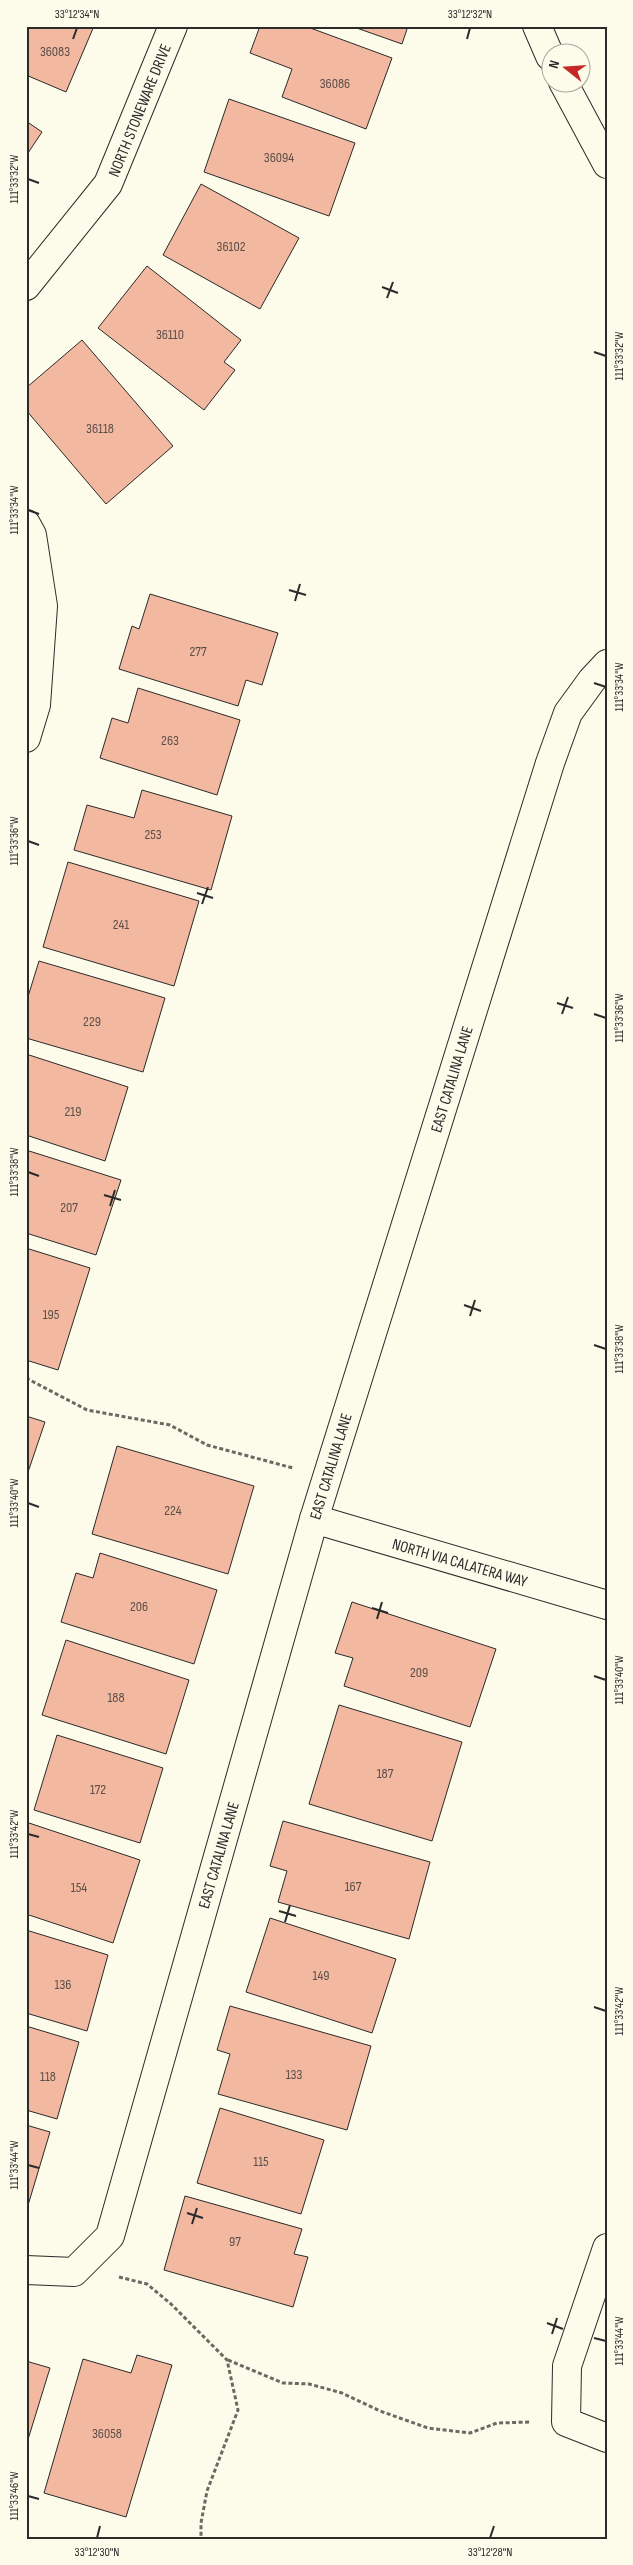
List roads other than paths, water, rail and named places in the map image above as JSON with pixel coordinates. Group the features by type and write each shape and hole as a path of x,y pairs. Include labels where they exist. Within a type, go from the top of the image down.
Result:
{"street":[{"name":"NORTH STONEWARE DRIVE","path":"26,286 108,184 173,26"},
{"path":"537,26 544,42"},
{"path":"567,92 607,164"},
{"path":"26,524 32,535 43,606 36,706 26,738"},
{"name":"EAST CATALINA LANE","path":"26,2270 74,2272 110,2236 314,1519 550,762 568,713 592,680 607,664"},
{"name":"NORTH VIA CALATERA WAY","path":"314,1519 607,1605"},
{"path":"607,2248 567,2366 566,2422 607,2438"}]}
